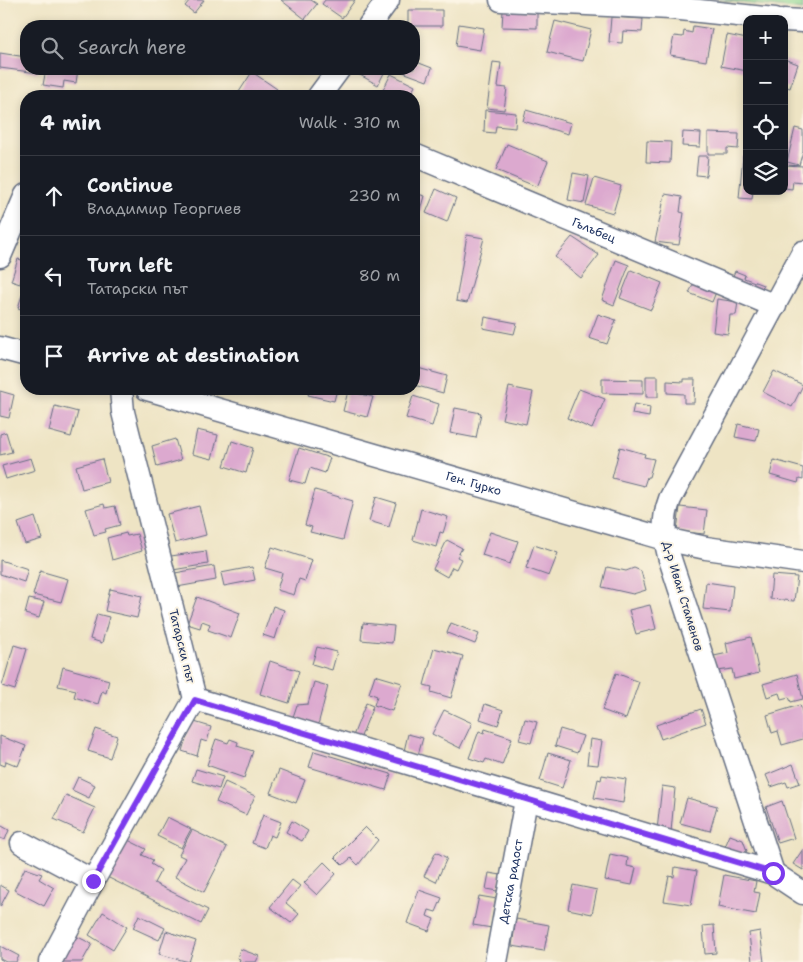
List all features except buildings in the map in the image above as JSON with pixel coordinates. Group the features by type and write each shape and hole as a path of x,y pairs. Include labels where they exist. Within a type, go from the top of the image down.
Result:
{"street":[{"path":"373,20 388,0"},
{"path":"501,0 671,8 743,16"},
{"path":"788,20 803,21"},
{"path":"323,90 335,75"},
{"name":"Гълъбец","path":"420,158 775,306"},
{"path":"0,256 20,209"},
{"name":"Д-р Иван Стаменов","path":"773,873 664,539 664,523 670,499 803,252"},
{"path":"0,348 20,353"},
{"name":"Татарски път","path":"50,962 93,881 195,700 123,412 122,395"},
{"name":"Ген. Гурко","path":"168,395 664,539 706,548 803,562"},
{"path":"195,700 773,873 803,893"},
{"name":"Детска радост","path":"496,962 526,800"},
{"path":"22,843 93,881"}],"green space":[{"path":"718,0 803,0 803,10"}],"route":[{"path":"93,881 195,700 773,873"}]}
